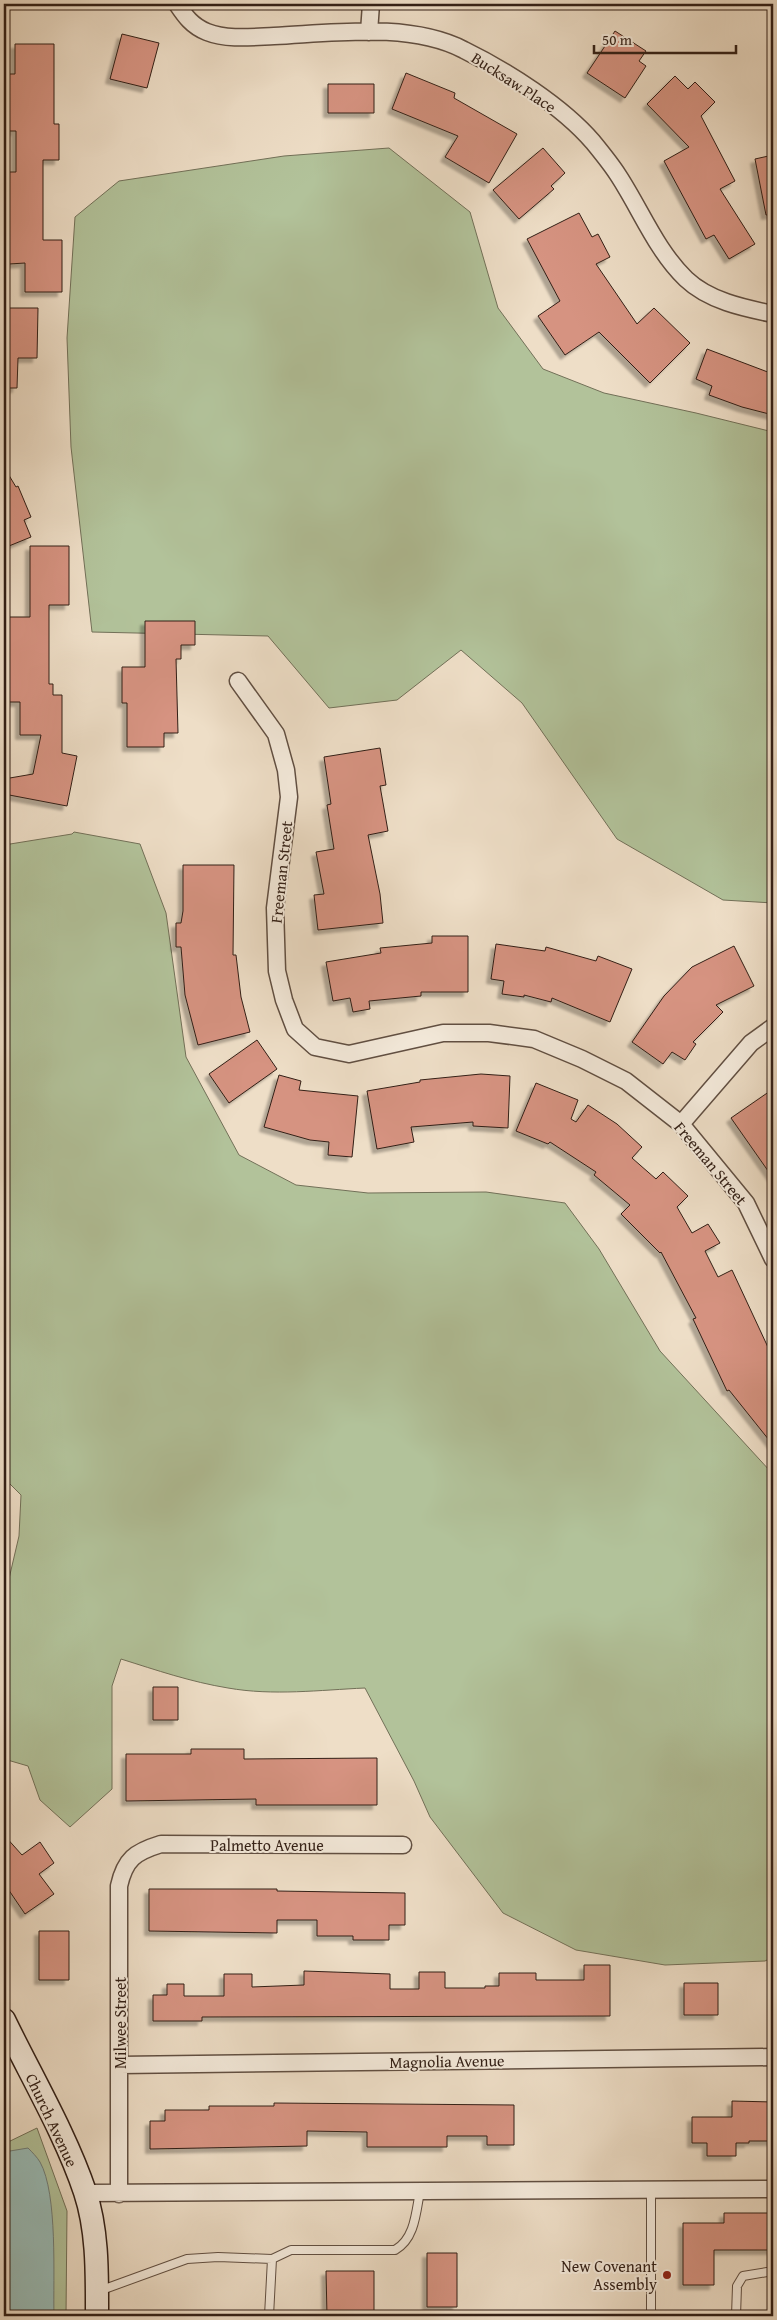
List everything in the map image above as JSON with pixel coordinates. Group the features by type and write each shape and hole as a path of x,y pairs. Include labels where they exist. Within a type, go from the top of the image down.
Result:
{"street":[{"name":"Bucksaw Place","path":"177,4 188,20 207,32 237,38 368,32 424,36 462,49 501,70 569,118 592,141 618,175 666,256 688,281 714,297 741,307 773,314"},
{"path":"368,32 371,4"},
{"name":"Freeman Street","path":"238,681 276,734 286,770 289,797 275,908 277,971 284,1000 295,1029 316,1047 349,1054 443,1033 489,1033 534,1039 582,1058 626,1081 681,1124 746,1203 773,1259"},
{"path":"681,1124 751,1043 773,1027"},
{"name":"Palmetto Avenue","path":"133,1856 144,1849 161,1844 404,1845"},
{"name":"Milwee Street","path":"119,2194 119,1886 123,1868 133,1856"},
{"name":"Church Avenue","path":"4,2020 69,2153 85,2193"},
{"name":"Magnolia Avenue","path":"120,2065 773,2057"},
{"path":"97,2316 94,2236 85,2193 773,2189"}],"lane":[{"path":"651,2190 651,2316"},
{"path":"97,2292 187,2259 218,2257 272,2259 291,2250 395,2250 404,2245 412,2232 420,2191"},
{"path":"269,2316 272,2259"},
{"path":"736,2316 738,2286 743,2276 773,2272"}],"green space":[{"path":"389,148 470,212 498,308 543,369 604,393 773,432 773,903 723,900 617,839 522,703 461,650 397,700 329,708 268,636 92,632 71,447 67,338 75,217 119,181 284,156"},
{"path":"74,832 140,844 166,913 186,1057 239,1155 296,1185 368,1193 486,1192 565,1203 599,1249 660,1351 771,1472 773,1476 773,1957 765,1961 665,1965 576,1950 503,1913 430,1817 414,1781 365,1688 296,1692 245,1690 187,1679 121,1659 112,1686 112,1789 70,1827 40,1800 28,1766 4,1759 4,1600 19,1536 21,1495 4,1478 4,845 72,834"},
{"path":"37,2128 67,2211 66,2316 4,2316 4,2144"}],"water":[{"path":"28,2148 40,2162 46,2176 50,2194 53,2237 54,2316 4,2316 4,2158 10,2151"}],"building":[{"path":"615,31 646,51 639,61 646,66 625,98 587,73"},
{"path":"122,34 159,43 147,88 110,79"},
{"path":"15,44 54,44 54,124 59,124 59,160 43,160 43,240 62,240 62,292 25,292 25,263 9,264 9,172 16,172 16,131 4,131 4,74 15,74"},
{"path":"406,73 455,93 454,98 517,134 489,183 445,157 458,136 392,109"},
{"path":"675,76 688,89 695,82 715,102 701,116 735,181 720,189 755,244 729,259 714,235 706,239 664,161 689,147 647,104"},
{"path":"328,84 374,84 374,113 328,113"},
{"path":"543,148 565,173 551,186 554,189 519,219 493,190"},
{"path":"773,155 773,214 766,215 755,159"},
{"path":"579,213 592,237 598,234 610,257 596,264 637,324 654,308 690,343 650,383 599,332 565,355 538,316 560,301 527,239"},
{"path":"9,308 38,308 37,358 18,358 17,388 4,388 4,322 8,322"},
{"path":"707,349 773,374 773,415 742,407 709,395 712,386 696,379"},
{"path":"4,467 16,487 18,486 31,517 24,520 31,537 4,548"},
{"path":"30,546 69,546 69,605 49,605 49,684 53,684 53,695 62,695 62,753 77,756 67,806 4,794 4,779 33,774 41,735 20,735 20,702 4,702 4,617 30,617"},
{"path":"145,621 195,621 195,645 181,645 181,659 176,659 178,733 164,733 164,747 127,747 127,703 122,703 122,667 145,667"},
{"path":"380,748 386,785 380,786 388,831 368,835 380,894 383,923 318,930 314,895 324,894 316,852 334,849 327,805 331,804 324,757"},
{"path":"183,865 234,865 233,955 236,955 241,997 250,1032 198,1045 185,995 181,947 176,947 176,923 181,923 183,911"},
{"path":"432,936 468,936 468,992 421,992 421,996 369,1001 370,1009 353,1012 350,998 333,1001 326,962 381,953 380,948 432,943"},
{"path":"496,944 545,951 546,947 596,961 598,956 632,969 610,1022 552,998 551,1002 524,995 524,997 502,994 504,981 491,979"},
{"path":"734,946 754,986 716,1005 723,1012 693,1042 696,1044 685,1060 672,1052 663,1064 632,1042 664,996 692,967"},
{"path":"257,1040 277,1069 229,1103 209,1074"},
{"path":"481,1074 510,1076 508,1128 473,1126 473,1122 411,1127 414,1142 377,1149 367,1091 420,1082 420,1080"},
{"path":"279,1075 301,1081 299,1090 358,1096 352,1157 328,1155 329,1142 310,1140 264,1127"},
{"path":"536,1083 578,1100 571,1119 576,1122 588,1105 617,1124 642,1147 632,1158 656,1179 663,1172 688,1196 677,1207 692,1233 708,1224 720,1243 705,1251 718,1277 732,1270 773,1358 773,1445 729,1390 727,1391 693,1319 696,1318 661,1252 621,1214 630,1205 594,1175 596,1172 550,1142 548,1144 516,1131"},
{"path":"773,1089 773,1178 731,1118"},
{"path":"153,1687 178,1687 178,1720 153,1720"},
{"path":"191,1749 244,1749 244,1759 377,1758 377,1805 256,1805 256,1799 126,1801 126,1754 191,1754"},
{"path":"4,1835 22,1855 40,1842 54,1863 39,1874 54,1894 25,1914 4,1883"},
{"path":"149,1889 277,1889 277,1891 405,1893 405,1925 389,1925 389,1940 353,1940 353,1936 317,1936 317,1920 277,1920 277,1933 149,1931"},
{"path":"39,1931 69,1931 69,1980 39,1980"},
{"path":"584,1965 610,1965 610,2016 202,2017 202,2021 153,2021 153,1995 167,1995 167,1984 184,1984 184,1996 224,1996 224,1974 252,1974 252,1987 304,1985 304,1971 390,1974 390,1989 419,1989 419,1972 445,1972 445,1988 485,1988 485,1986 499,1986 499,1973 536,1973 536,1980 584,1980"},
{"path":"684,1983 718,1983 718,2015 684,2015"},
{"path":"732,2101 773,2102 773,2141 736,2143 736,2156 707,2156 707,2143 692,2143 692,2117 732,2117"},
{"path":"274,2103 514,2105 514,2145 487,2145 487,2136 447,2136 447,2147 367,2147 367,2132 307,2131 307,2146 150,2149 150,2121 165,2121 165,2110 209,2110 209,2106 274,2106"},
{"path":"724,2213 773,2213 773,2250 714,2250 714,2285 683,2285 683,2223 724,2223"},
{"path":"427,2253 457,2253 457,2307 427,2307"},
{"path":"326,2271 374,2271 374,2316 327,2316"}],"place":[{"name":"New Covenant Assembly","path":"667,2275"}]}
